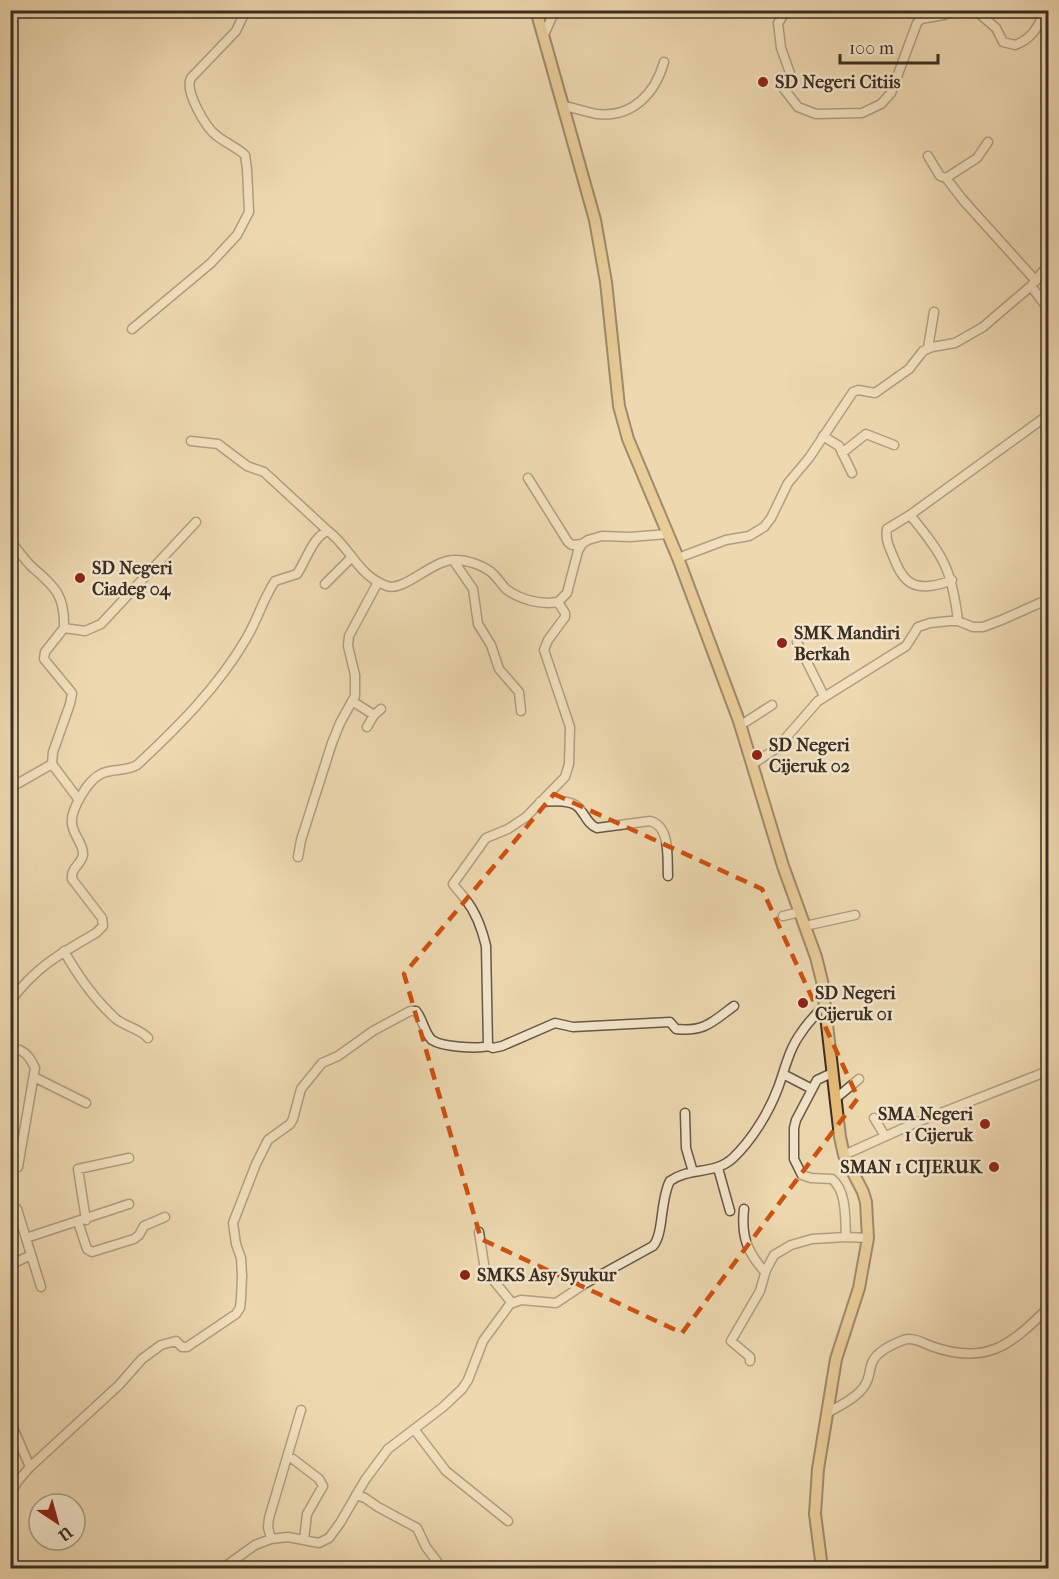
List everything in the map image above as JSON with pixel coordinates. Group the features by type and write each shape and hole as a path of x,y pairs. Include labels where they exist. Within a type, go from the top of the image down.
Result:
{"main road":[{"path":"536,10 595,220 605,272 619,406 633,450 690,588 741,725 783,866 820,970 844,1155 866,1202 868,1238 859,1288 836,1359 818,1468 816,1530 822,1569"}],"street":[{"path":"132,329 211,263 237,235 249,212 248,169 244,155 210,130 189,92 188,84 190,78 236,32 244,14 242,10"},
{"path":"544,35 555,10"},
{"path":"787,10 778,23 781,48 790,73 784,89 798,107 816,114 862,113 888,99 917,23 921,19 944,15 952,10"},
{"path":"975,10 996,28 1003,42 1015,45 1037,29 1045,10"},
{"path":"564,106 595,114 626,111 640,103 651,92 664,62"},
{"path":"946,178 977,158 988,142"},
{"path":"928,156 940,176 946,178 1034,283 1048,309"},
{"path":"678,558 726,540 749,536 760,530 771,518 788,483 828,438 850,396 856,391 877,392 902,375 928,348 951,345 968,337 996,317 1034,283 1048,265"},
{"path":"928,348 934,312"},
{"path":"952,580 938,586 912,584 906,580 889,547 887,529 910,515 1048,415"},
{"path":"842,453 866,434 894,445"},
{"path":"828,438 839,447 852,473"},
{"path":"191,441 218,444 247,466 264,472 340,541 351,558 378,582 394,588 432,566 453,560 467,562 488,570 508,591 524,598 545,604 558,602 567,593 582,544"},
{"path":"528,478 572,545 582,544 596,537 668,534"},
{"path":"910,515 936,548 952,580 958,621"},
{"path":"64,628 85,631 101,624 196,522"},
{"path":"10,1002 36,971 103,927 102,918 72,879 73,868 83,856 80,842 72,825 72,817 79,800 94,778 104,772 137,765 180,724 241,647 275,581 297,574 320,535 328,531"},
{"path":"10,541 56,589 63,612 64,628 45,652 44,659 72,693 53,752 52,764 79,800"},
{"path":"325,584 351,558"},
{"path":"453,560 470,583 475,599 478,624 491,645 499,669 519,692 521,711"},
{"path":"298,857 332,743 356,692 348,640 378,582"},
{"path":"488,1046 484,936 474,911 453,884 486,838 516,824 565,777 570,764 570,727 544,650 548,640 565,617 558,602"},
{"path":"753,764 777,748 811,707 824,696 906,646 918,627 930,623 958,621 973,627 983,627 1042,602 1048,602"},
{"path":"797,642 824,696"},
{"path":"352,701 378,712 367,726"},
{"path":"741,725 772,705"},
{"path":"10,788 52,764"},
{"path":"540,802 563,802 576,805 592,826 597,828 656,822 664,832 668,876"},
{"path":"785,926 782,913 800,912"},
{"path":"805,926 855,915"},
{"path":"64,951 86,986 115,1017 124,1024 143,1032 148,1038"},
{"path":"223,1569 255,1545 271,1539 288,1536 319,1543 329,1538 388,1449 443,1407 462,1389 470,1376 483,1341 512,1303 521,1300 556,1303 582,1285 653,1246 658,1239 666,1187 670,1181 685,1174 718,1168 734,1158 757,1128 775,1095 788,1058 801,1032 825,1005"},
{"path":"10,1495 16,1482 30,1467 154,1350 161,1345 176,1341 182,1347 187,1347 236,1314 242,1299 242,1276 241,1258 234,1233 235,1215 268,1140 290,1125 294,1119 301,1089 322,1063 338,1056 373,1032 410,1011 416,1011 434,1041 475,1048 488,1046 493,1048 557,1023 573,1027 670,1022 679,1029 699,1029 706,1027 734,1006"},
{"path":"10,1053 20,1050 29,1057 35,1068 18,1167"},
{"path":"844,1155 885,1136 1048,1071"},
{"path":"832,1073 819,1078 794,1128 794,1160 801,1175 832,1179 838,1186 845,1213 846,1237"},
{"path":"783,1074 812,1089"},
{"path":"34,1077 86,1102"},
{"path":"835,1099 859,1079"},
{"path":"685,1113 685,1174"},
{"path":"874,1118 885,1136"},
{"path":"129,1158 78,1168 82,1221 87,1249 92,1252 134,1239 144,1226 165,1217"},
{"path":"718,1168 730,1211"},
{"path":"26,1238 129,1204"},
{"path":"17,1209 41,1287"},
{"path":"744,1209 742,1226 744,1242 753,1260 765,1272"},
{"path":"479,1232 485,1270 512,1303"},
{"path":"750,1361 750,1357 731,1341 761,1290 765,1272 774,1255 791,1245 812,1239 868,1238"},
{"path":"10,1265 31,1256"},
{"path":"829,1412 861,1390 876,1356 902,1340 913,1339 950,1351 989,1352 1016,1339 1048,1308"},
{"path":"271,1539 268,1527 269,1518 301,1410"},
{"path":"10,1421 30,1467"},
{"path":"414,1429 446,1471 508,1521"},
{"path":"293,1459 320,1479 323,1486 307,1514 304,1540"},
{"path":"356,1495 417,1528 426,1547 442,1569"}],"highlighted area":[{"path":"554,794 762,889 858,1098 682,1333 481,1239 404,974"}],"place":[{"name":"SD Negeri Citiis","path":"763,82"},
{"name":"SD Negeri Ciadeg 04","path":"80,578"},
{"name":"SMK Mandiri Berkah","path":"782,643"},
{"name":"SD Negeri Cijeruk 02","path":"757,755"},
{"name":"SD Negeri Cijeruk 01","path":"803,1003"},
{"name":"SMA Negeri 1 Cijeruk","path":"985,1124"},
{"name":"SMAN 1 CIJERUK","path":"994,1167"},
{"name":"SMKS Asy Syukur","path":"465,1275"}]}
